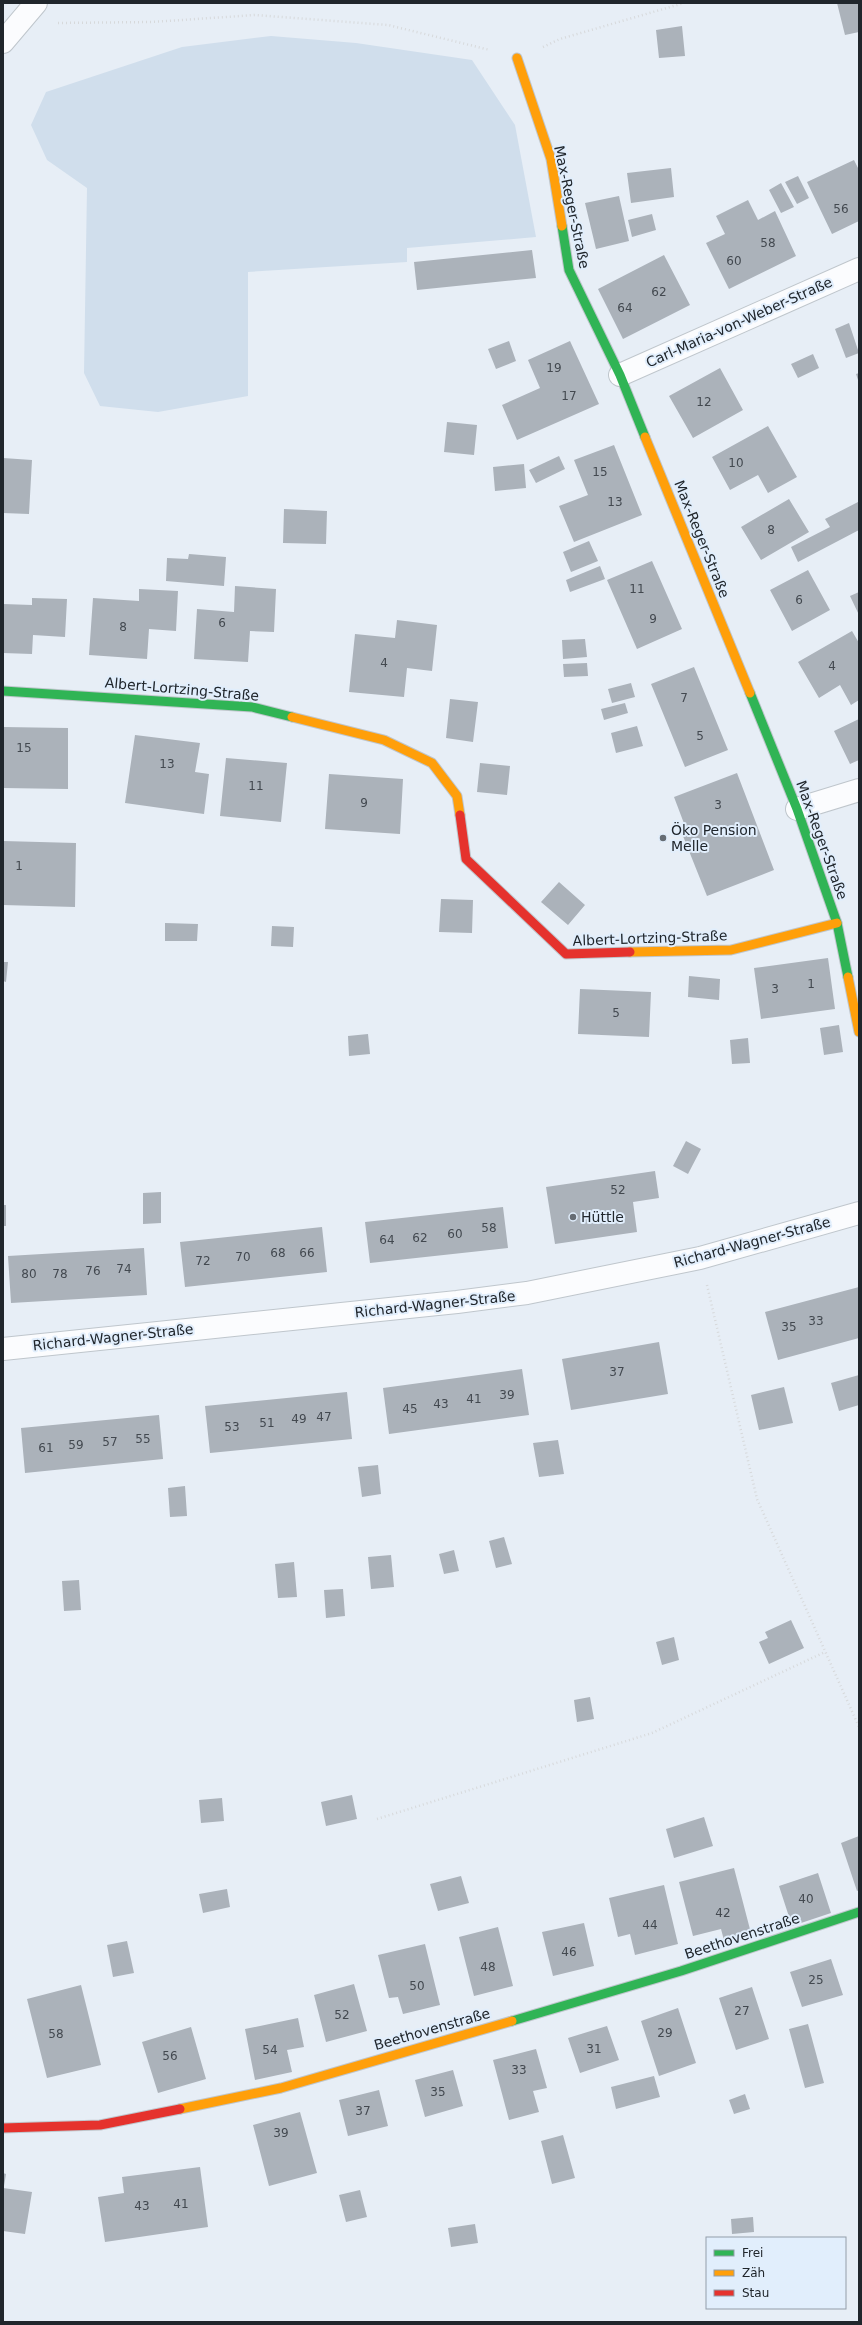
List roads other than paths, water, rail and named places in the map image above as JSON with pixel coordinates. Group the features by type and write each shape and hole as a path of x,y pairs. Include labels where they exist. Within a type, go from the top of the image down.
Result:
{"street":[{"path":"3,41 36,3"},
{"name":"Max-Reger-Straße","path":"517,58 551,159 569,270 620,375 797,809 837,923 859,1032"},
{"name":"Carl-Maria-von-Weber-Straße","path":"620,375 859,269"},
{"name":"Albert-Lortzing-Straße","path":"3,691 252,707 384,740 432,763 457,796 466,859 566,954 731,950 837,923"},
{"path":"797,809 859,790"},
{"name":"Richard-Wagner-Straße","path":"3,1349 527,1293 700,1258 859,1213"},
{"name":"Beethovenstraße","path":"3,2128 100,2125 281,2088 682,1971 859,1912"}],"place":[{"name":"Öko Pension Melle","path":"663,838"},
{"name":"Hüttle","path":"573,1217"}]}
